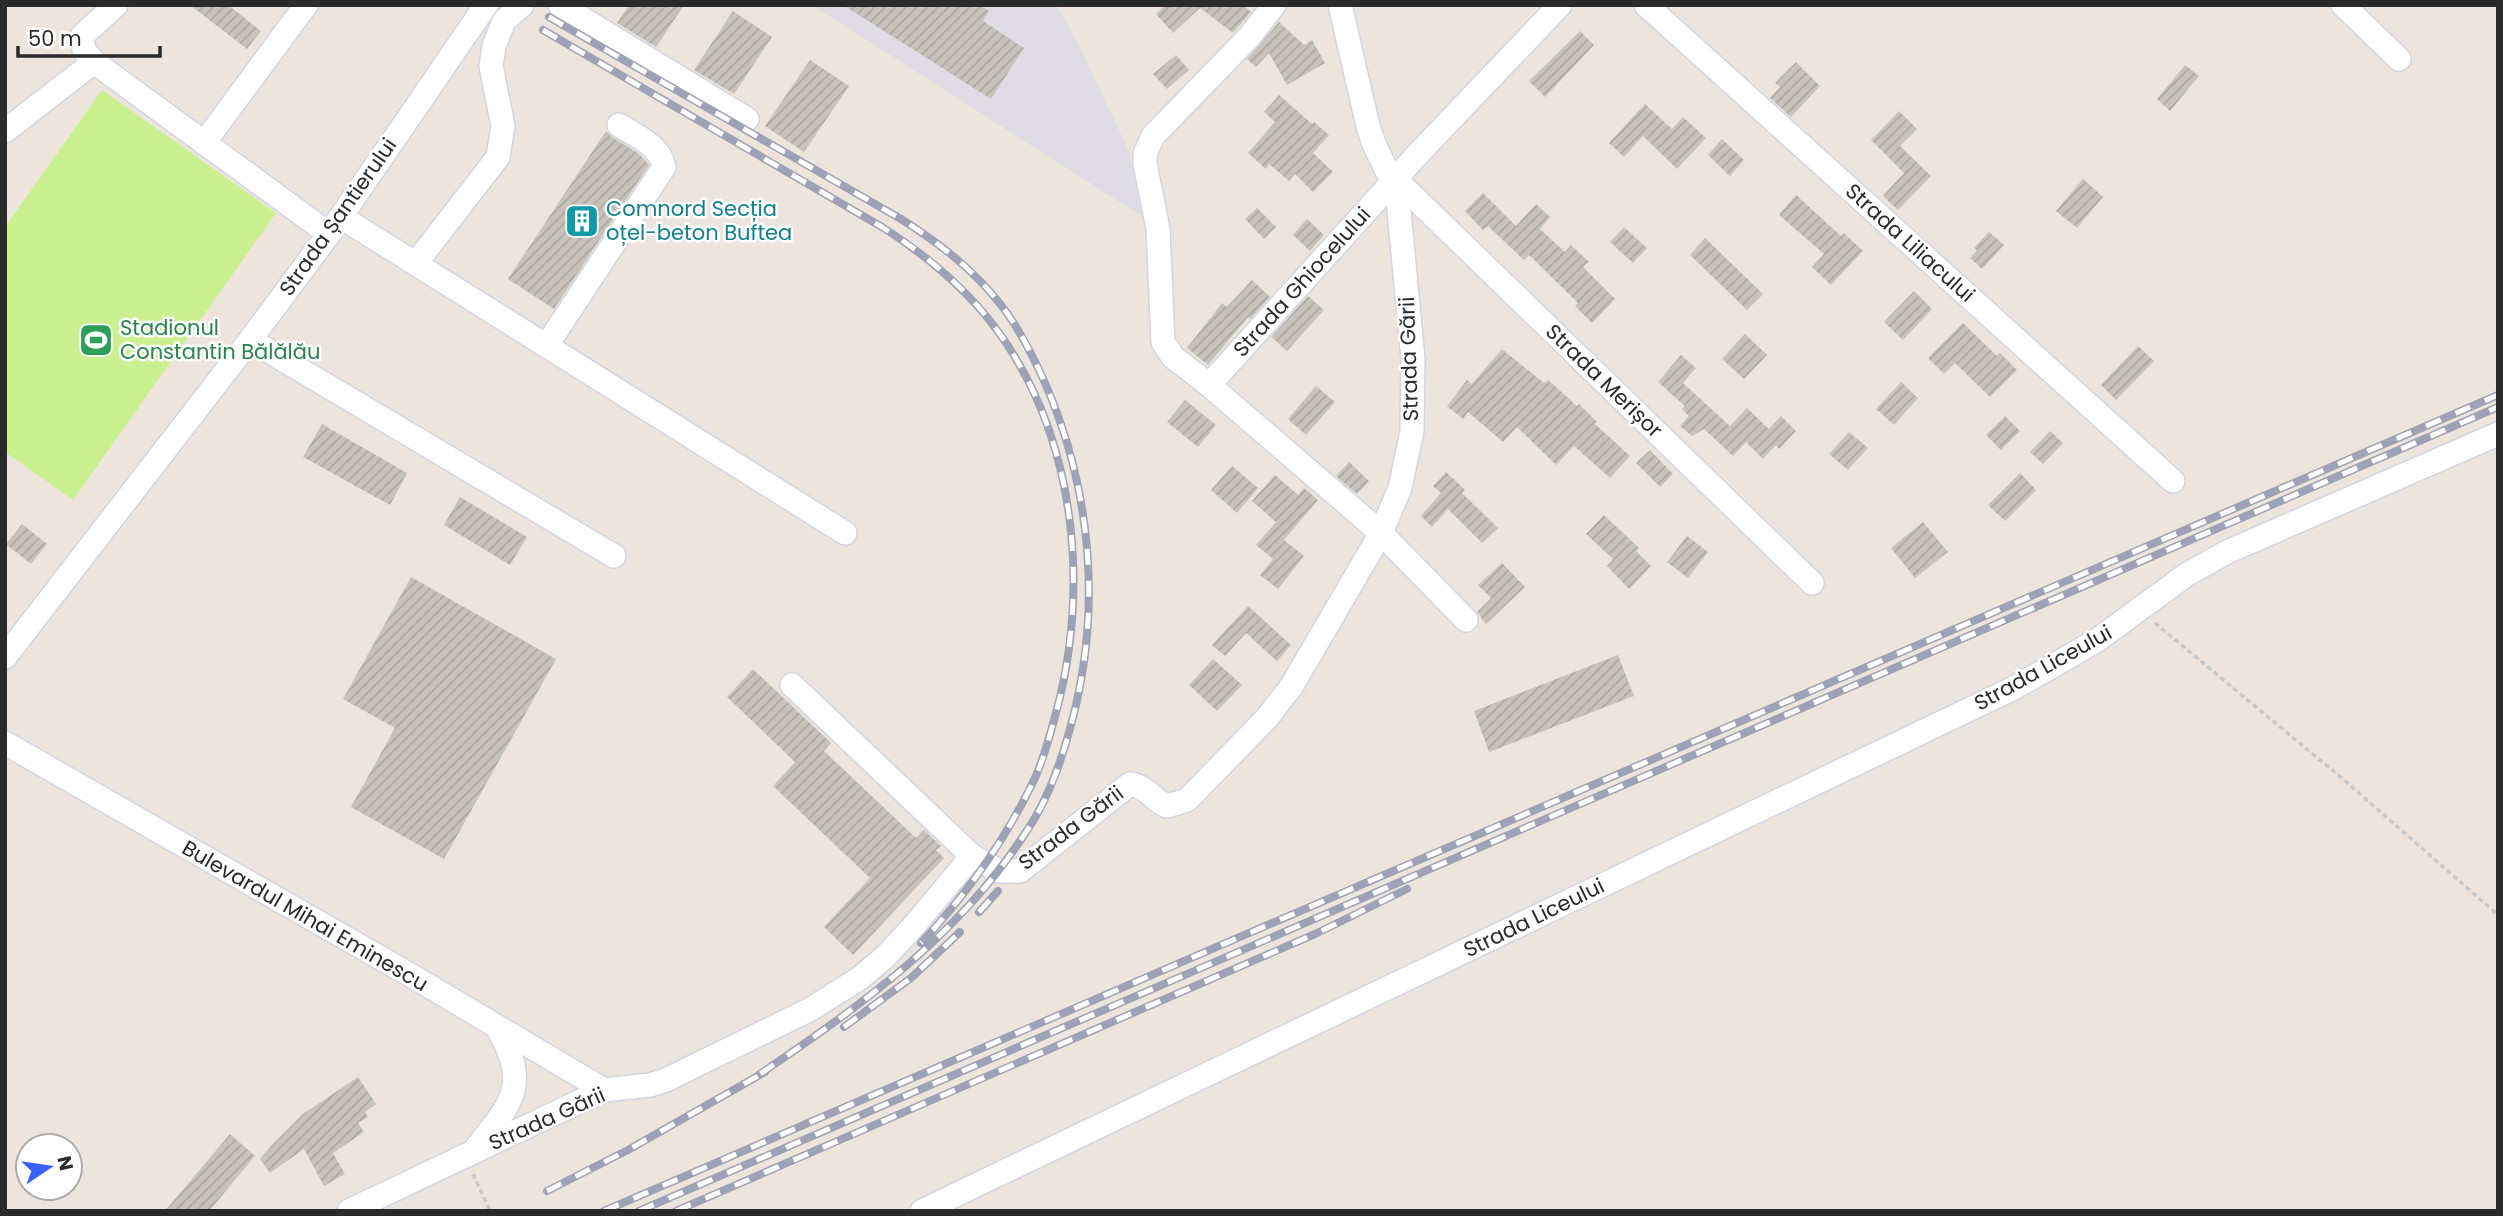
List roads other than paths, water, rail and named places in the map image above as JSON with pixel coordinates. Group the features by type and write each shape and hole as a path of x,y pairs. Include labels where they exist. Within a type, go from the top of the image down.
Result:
{"street":[{"path":"116,5 82,36 84,51 94,62 204,143 335,225 416,263 845,533"},
{"path":"204,143 306,5"},
{"name":"Strada Șantierului","path":"5,657 250,340 335,225 486,5"},
{"path":"416,263 498,157 503,126 491,66 494,46 504,21 522,5"},
{"path":"560,5 747,119"},
{"path":"1274,5 1250,36 1153,136 1145,153 1158,229 1163,342 1172,357 1209,385 1381,533 1465,620"},
{"name":"Strada Gării","path":"349,1211 604,1090 666,1080 835,995 885,957 972,856 999,871 1020,871 1130,784 1142,787 1156,801 1167,806 1187,800 1266,719 1291,687 1381,533 1400,488 1408,460 1413,418 1413,359 1396,179 1387,171 1374,144 1340,5"},
{"name":"Strada Ghiocelului","path":"1209,385 1396,179 1560,5"},
{"name":"Strada Liliacului","path":"1646,5 2173,481"},
{"path":"2343,5 2399,59"},
{"path":"5,131 94,62"},
{"path":"547,345 664,167 662,156 657,150 619,125"},
{"name":"Strada Merișor","path":"1396,179 1812,583"},
{"path":"250,340 614,556"},
{"name":"Strada Liceului","path":"922,1211 2014,688 2096,641 2186,575 2227,552 2498,435"},
{"path":"792,685 972,856"},
{"name":"Bulevardul Mihai Eminescu","path":"5,743 412,976 498,1030 604,1090"},
{"path":"473,1152 508,1107 514,1084 514,1065 498,1030"}],"railway":[{"path":"549,17 901,219 967,268 1008,314 1036,363 1061,424 1082,509 1089,595 1081,682 1058,767 1034,820 999,870 970,905 938,937 869,996 757,1076"},
{"path":"543,30 882,227 916,250 962,290 990,320 1027,379 1047,424 1061,471 1070,519 1073,568 1072,617 1066,666 1056,713 1047,746 1024,801 970,885 921,943"},
{"path":"604,1211 2498,395"},
{"path":"639,1211 2498,407"},
{"path":"676,1211 1315,934 1407,889"},
{"path":"979,912 998,891"},
{"path":"844,1027 911,978 960,932"},
{"path":"547,1191 628,1150 765,1072"}],"place":[{"name":"Comnord Secția oțel-beton Buftea","path":"582,221"},
{"name":"Stadionul Constantin Bălălău","path":"96,340"}]}
